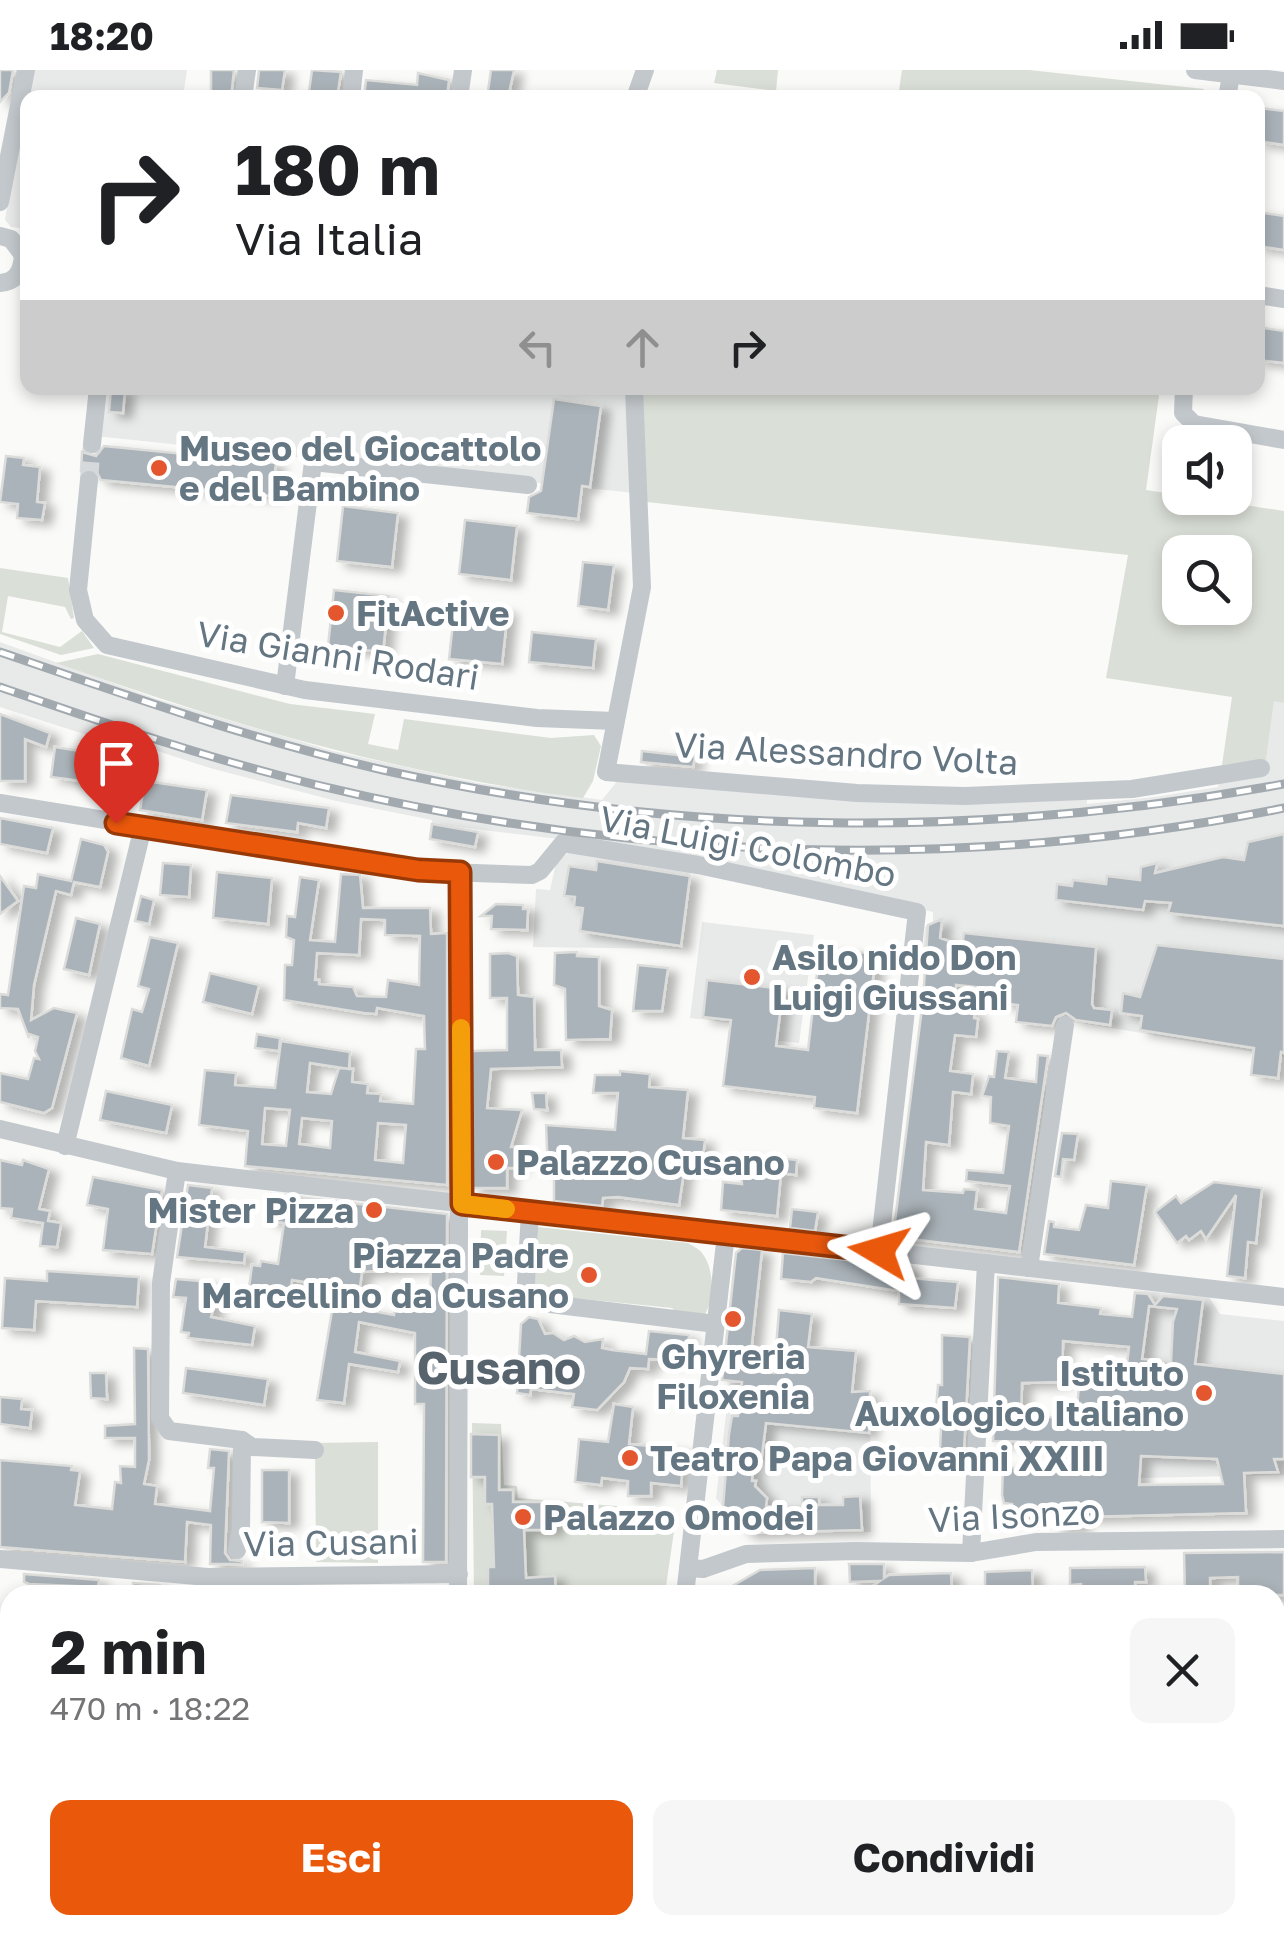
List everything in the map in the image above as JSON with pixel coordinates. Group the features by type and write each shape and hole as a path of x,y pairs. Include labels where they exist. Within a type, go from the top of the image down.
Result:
{"street":[{"path":"1195,70 1284,81"},
{"path":"0,202 20,100"},
{"path":"0,282 13,279 20,270"},
{"path":"92,444 97,395"},
{"path":"615,721 642,587 634,395"},
{"path":"1184,395 1183,413 1194,424 1284,440"},
{"path":"285,686 312,462 528,484"},
{"name":"Via Gianni Rodari","path":"89,480 78,590 86,620 106,645 285,686 537,718 615,721"},
{"name":"Via Alessandro Volta","path":"615,721 606,772 857,793 965,796 1132,789 1261,768"},
{"name":"Via Luigi Colombo","path":"0,803 418,870 532,875 540,872 563,843 698,866 917,912 879,1251"},
{"path":"65,1146 143,828"},
{"path":"458,1585 460,872"},
{"path":"1029,1268 1065,1026"},
{"path":"0,1130 178,1172 1284,1297"},
{"path":"178,1172 161,1283 160,1418 169,1431 242,1440 252,1446 315,1450"},
{"path":"525,1301 530,1212"},
{"path":"686,1585 726,1234"},
{"path":"971,1553 986,1263"},
{"path":"461,1300 525,1301 716,1324"},
{"path":"236,1550 241,1529 242,1440"},
{"name":"Via Isonzo","path":"688,1568 703,1569 746,1554 971,1553 1036,1542 1282,1538"},
{"name":"Via Cusani","path":"0,1560 204,1576 459,1574"}],"shaded area":[{"path":"29,70 187,70 184,90 26,90"},
{"path":"717,70 778,70 776,90 714,83"},
{"path":"902,70 1029,70 1204,89 1204,90 899,90"},
{"path":"20,126 20,228 11,227 5,220"},
{"path":"102,395 632,395 634,493 95,436"},
{"path":"640,395 1159,395 1146,490 1162,492 1162,515 1252,515 1252,506 1284,511 1284,703 1274,701 1266,760 1222,765 1232,697 1106,678 1128,555 647,502"},
{"path":"0,568 68,578 74,618 65,607 8,596 2,632 60,647 82,631 94,648 61,655 0,634"},
{"path":"0,642 157,699 333,751 478,783 602,800 618,780 1087,799 1087,804 1154,797 1218,787 1222,765 1266,760 1274,700 1284,703 1284,1057 1064,1020 1069,974 922,956 925,927 933,923 933,912 747,869 601,844 432,824 432,820 336,801 142,746 140,752 0,707"},
{"path":"98,654 290,704 375,714 368,744 398,750 404,719 551,738 594,735 601,746 593,781 583,798 448,776 316,745 56,663"},
{"path":"573,849 691,867 681,949 533,947 536,889 550,890 556,863"},
{"name":"Asilo nido Don Luigi Giussani","path":"702,922 814,935 799,1043 734,1036 734,1023 690,1018"},
{"path":"538,1227 688,1243 702,1253 709,1268 711,1296 706,1312 702,1318 680,1316 672,1308 534,1294"},
{"path":"481,1230 507,1231 504,1276 480,1275"},
{"name":"Istituto Auxologico Italiano","path":"1134,1290 1209,1297 1220,1314 1284,1321 1284,1475 1140,1478 1141,1456 1116,1455"},
{"path":"730,1381 870,1391 871,1532 747,1533 716,1498"},
{"path":"472,1423 501,1424 504,1485 517,1486 518,1498 677,1511 666,1585 474,1585"},
{"path":"378,1442 378,1563 316,1562 315,1443"}],"building":[{"path":"0,70 13,70 9,93 0,102"},
{"path":"211,70 234,70 232,90 211,90"},
{"path":"259,70 285,70 282,90 257,88"},
{"path":"312,70 341,72 338,90 309,90"},
{"path":"491,70 514,70 510,90 488,90"},
{"path":"418,73 449,80 448,90 365,90 366,80 417,85"},
{"path":"1265,109 1284,111 1284,145 1265,142"},
{"path":"1265,213 1284,216 1284,250 1265,247"},
{"path":"1265,328 1284,331 1284,363 1265,361"},
{"path":"110,395 125,395 123,413 109,412"},
{"path":"554,399 601,406 590,487 582,486 578,519 527,513 529,497 541,491"},
{"path":"104,446 276,463 272,496 101,480 95,469 81,471 82,452 96,456"},
{"path":"6,456 24,458 23,465 40,467 37,502 45,503 42,520 17,518 18,504 0,502"},
{"path":"343,506 398,513 392,567 337,561"},
{"path":"465,520 517,526 511,580 459,574"},
{"path":"583,562 614,565 608,610 578,606"},
{"path":"334,590 389,596 383,652 328,646"},
{"path":"455,605 508,610 502,664 449,659"},
{"path":"532,632 596,639 593,668 529,662"},
{"path":"0,714 50,733 46,747 25,739 25,781 0,781"},
{"path":"55,747 86,752 81,781 51,777"},
{"path":"642,751 695,757 693,767 641,762"},
{"path":"145,781 207,790 202,820 140,810"},
{"path":"231,795 329,808 326,828 298,823 297,832 226,823"},
{"path":"0,818 53,828 47,853 0,844"},
{"path":"432,824 478,832 475,847 430,839"},
{"path":"1284,834 1284,926 1168,913 1171,903 1145,901 1143,910 1056,900 1057,884 1072,886 1073,880 1106,884 1107,876 1140,880 1141,867 1157,863 1155,873 1223,857 1244,860 1248,842"},
{"path":"81,839 104,845 108,852 100,887 74,882 71,895 56,891 34,985 31,1020 54,1008 77,1013 52,1108 44,1113 0,1102 0,1073 28,1079 34,1058 39,1059 35,1051 38,1037 29,1034 29,1038 18,1009 0,1008 0,994 8,995 24,886 36,888 38,874 71,881"},
{"path":"597,861 690,876 681,946 580,931 583,908 574,907 575,897 564,896 569,866 596,870"},
{"path":"163,863 191,865 189,897 160,895"},
{"path":"217,872 272,878 268,924 213,918"},
{"path":"341,874 360,875 363,908 430,908 431,934 447,933 447,1185 245,1166 248,1131 199,1125 205,1070 236,1073 235,1085 275,1088 281,1041 350,1052 352,1082 368,1084 367,1093 381,1094 380,1101 413,1104 416,1049 425,1049 424,1016 377,1008 376,1014 364,1013 284,1000 285,965 292,965 294,940 286,937 287,916 295,917 300,877 319,880 310,940 335,942","holes":["361,919 385,920 385,935 420,936 419,985 388,980 386,997 357,996 353,987 319,984 315,980 317,953 359,955","310,1063 346,1068 339,1068 331,1094 307,1092","265,1108 290,1110 286,1146 262,1144","302,1118 332,1121 330,1148 299,1144","378,1123 406,1125 403,1163 375,1160"]},
{"path":"0,876 18,901 0,914"},
{"path":"141,896 154,900 149,924 135,921"},
{"path":"496,904 523,905 523,909 528,909 527,930 491,929 492,916 481,916"},
{"path":"76,918 100,924 89,975 64,969"},
{"path":"942,919 940,938 962,946 964,933 1096,947 1092,1004 1094,1008 1112,1010 1110,1025 1076,1020 1066,1013 1056,1017 1052,1026 1016,1022 1018,1005 1002,1003 1004,990 956,985 954,1010 975,1011 974,1018 978,1019 976,1037 955,1035 950,1071 973,1074 971,1094 953,1092 949,1145 926,1142 923,1190 977,1190 975,1209 1006,1213 1010,1186 966,1181 967,1170 1003,1173 1009,1126 990,1123 991,1097 982,1096 989,1076 994,1077 997,1051 1009,1052 1005,1078 1036,1082 1038,1055 1048,1056 1019,1252 893,1237 923,1000 928,925"},
{"path":"150,937 178,943 149,1066 121,1058 132,1009 142,1012 149,989 138,986"},
{"path":"1157,945 1284,959 1284,1053 1281,1052 1278,1078 1251,1075 1254,1048 1140,1030 1142,1016 1121,1013 1123,993 1140,997"},
{"path":"820,948 876,954 857,1113 814,1108 815,1097 723,1086 731,1020 703,1017 707,980 783,989 776,1046 808,1050"},
{"path":"577,952 577,956 599,957 599,1006 612,1010 610,1039 566,1040 565,989 554,985 555,953"},
{"path":"490,954 517,956 518,995 534,997 535,1050 561,1050 562,1067 491,1069 487,1108 522,1110 511,1147 518,1147 518,1168 507,1168 507,1188 472,1188 472,1051 507,1050 507,998 490,998"},
{"path":"638,965 668,968 662,1011 633,1011"},
{"path":"210,973 259,985 252,1014 203,1002"},
{"path":"257,1034 280,1038 279,1051 255,1048"},
{"path":"620,1071 650,1074 649,1087 688,1090 683,1138 705,1140 702,1165 685,1164 679,1205 618,1197 603,1198 602,1206 554,1201 554,1172 548,1172 546,1125 615,1130 618,1093 593,1093 595,1075 620,1075"},
{"path":"106,1091 172,1105 166,1133 100,1120"},
{"path":"532,1093 546,1093 547,1110 534,1109"},
{"path":"1062,1133 1078,1134 1074,1160 1063,1159 1061,1177 1055,1176"},
{"path":"739,1154 797,1160 796,1175 781,1173 777,1216 721,1210 723,1182 742,1184"},
{"path":"0,1160 22,1165 23,1160 49,1169 39,1209 50,1211 48,1221 61,1223 57,1247 40,1246 43,1223 11,1218 12,1209 0,1208"},
{"path":"93,1177 162,1190 152,1254 103,1250 108,1209 87,1205"},
{"path":"1111,1181 1147,1185 1134,1265 1044,1254 1049,1221 1054,1222 1054,1227 1079,1230 1086,1205 1108,1208"},
{"path":"1214,1182 1262,1188 1256,1243 1248,1242 1245,1278 1227,1276 1236,1195 1206,1239 1201,1231 1177,1243 1155,1212 1176,1196 1181,1203"},
{"path":"188,1185 212,1188 205,1247 245,1252 244,1263 177,1257"},
{"path":"271,1194 447,1214 446,1562 423,1562 424,1404 415,1404 415,1333 359,1322 355,1352 400,1361 398,1372 349,1364 344,1403 317,1400 336,1287 292,1280 290,1295 249,1288 252,1265 260,1266 261,1261 278,1264 284,1223 267,1220","holes":["431,1267 430,1308 396,1302 394,1315 357,1308 362,1272"]},
{"path":"792,1209 818,1212 815,1231 790,1228"},
{"path":"742,1248 762,1250 749,1371 774,1373 779,1310 812,1314 808,1347 856,1351 852,1392 870,1391 869,1433 766,1423 762,1455 754,1454 752,1481 767,1498 766,1507 802,1506 802,1497 819,1497 819,1505 843,1505 843,1497 860,1496 862,1530 747,1533 723,1507 729,1434 732,1416 738,1416 742,1382 722,1380 736,1253"},
{"path":"783,1253 912,1267 911,1278 958,1282 955,1308 899,1304 899,1291 816,1278 811,1282 781,1279"},
{"path":"47,1271 139,1277 137,1307 36,1301 34,1330 2,1328 5,1278 47,1281"},
{"path":"998,1277 1059,1284 1058,1303 1101,1308 1100,1314 1132,1317 1135,1293 1148,1294 1155,1305 1163,1296 1203,1300 1195,1364 1284,1374 1284,1459 1274,1459 1278,1472 1244,1473 1246,1513 1081,1517 1081,1527 1054,1528 1054,1516 1012,1516 1012,1504 1004,1503 1002,1495 1003,1466 1024,1470 1052,1468 1051,1442 993,1441","holes":["1149,1306 1177,1309 1171,1362 1142,1359","1063,1341 1129,1347 1125,1381 1080,1376 1076,1418 1021,1416 1022,1383 1062,1382","1141,1456 1217,1459 1223,1484 1139,1485"]},
{"path":"176,1279 212,1282 209,1297 216,1299 211,1317 255,1326 252,1345 188,1338 189,1333 181,1332 186,1298 173,1297"},
{"path":"529,1317 538,1319 545,1334 553,1333 564,1340 574,1336 585,1342 603,1339 602,1348 646,1354 649,1331 689,1335 687,1360 649,1359 648,1369 630,1368 624,1382 597,1410 572,1407 574,1394 531,1389 530,1395 517,1393 521,1324"},
{"path":"942,1335 970,1337 964,1450 940,1449 942,1409 936,1409 938,1385 942,1385"},
{"path":"134,1348 148,1349 149,1460 144,1484 157,1486 155,1504 210,1511 214,1468 208,1468 210,1449 229,1451 225,1553 230,1560 242,1564 210,1564 211,1525 187,1522 185,1562 0,1547 0,1460 72,1466 71,1470 80,1471 75,1505 112,1509 115,1482 121,1483 120,1466 135,1467 135,1438 105,1438 105,1426 135,1424"},
{"path":"186,1368 268,1379 264,1405 183,1393"},
{"path":"90,1373 106,1373 107,1399 91,1398"},
{"path":"0,1397 22,1399 21,1409 32,1410 30,1428 0,1424"},
{"name":"Teatro Papa Giovanni XXIII","path":"614,1404 633,1407 629,1444 684,1449 681,1486 651,1483 651,1496 628,1496 628,1481 602,1478 601,1485 575,1482 579,1439 608,1442"},
{"name":"Palazzo Omodei","path":"471,1434 499,1435 499,1490 513,1490 513,1502 554,1502 554,1530 524,1530 526,1578 555,1576 555,1585 488,1585 488,1567 494,1567 492,1504 485,1504 485,1477 471,1477"},
{"path":"262,1470 289,1470 289,1523 262,1522"},
{"path":"1284,1552 1284,1585 1238,1585 1238,1577 1210,1578 1210,1585 1185,1585 1184,1553"},
{"path":"849,1564 884,1564 884,1578 951,1573 952,1585 875,1585 880,1581 850,1582"},
{"path":"1145,1567 1146,1582 1070,1585 1070,1568"},
{"path":"815,1568 815,1585 734,1585 760,1570"},
{"path":"1032,1570 1033,1585 985,1585 985,1572"},
{"path":"24,1574 99,1580 98,1585 24,1582"}],"tunnel":[{"path":"89,480 92,444"}],"railway":[{"path":"0,652 190,716 334,758 495,792 607,808 833,823 946,821 1172,802 1284,784"},
{"path":"0,687 197,752 317,785 557,830 678,843 800,849 922,849 1043,843 1164,829 1284,808"}],"slow traffic":[{"path":"461,1028 462,1204 506,1209"}],"place":[{"name":"Museo del Giocattolo e del Bambino","path":"159,468"},
{"name":"FitActive","path":"336,613"},
{"name":"Asilo nido Don Luigi Giussani","path":"752,977"},
{"name":"Palazzo Cusano","path":"496,1162"},
{"name":"Mister Pizza","path":"374,1210"},
{"name":"Piazza Padre Marcellino da Cusano","path":"589,1275"},
{"name":"Ghyreria Filoxenia","path":"733,1319"},
{"name":"Istituto Auxologico Italiano","path":"1204,1393"},
{"name":"Teatro Papa Giovanni XXIII","path":"630,1458"},
{"name":"Palazzo Omodei","path":"523,1517"}],"district":[{"name":"Cusano","path":"499,1367"}],"route":[{"path":"116,823 418,870 460,872 462,1204 879,1251"}]}
